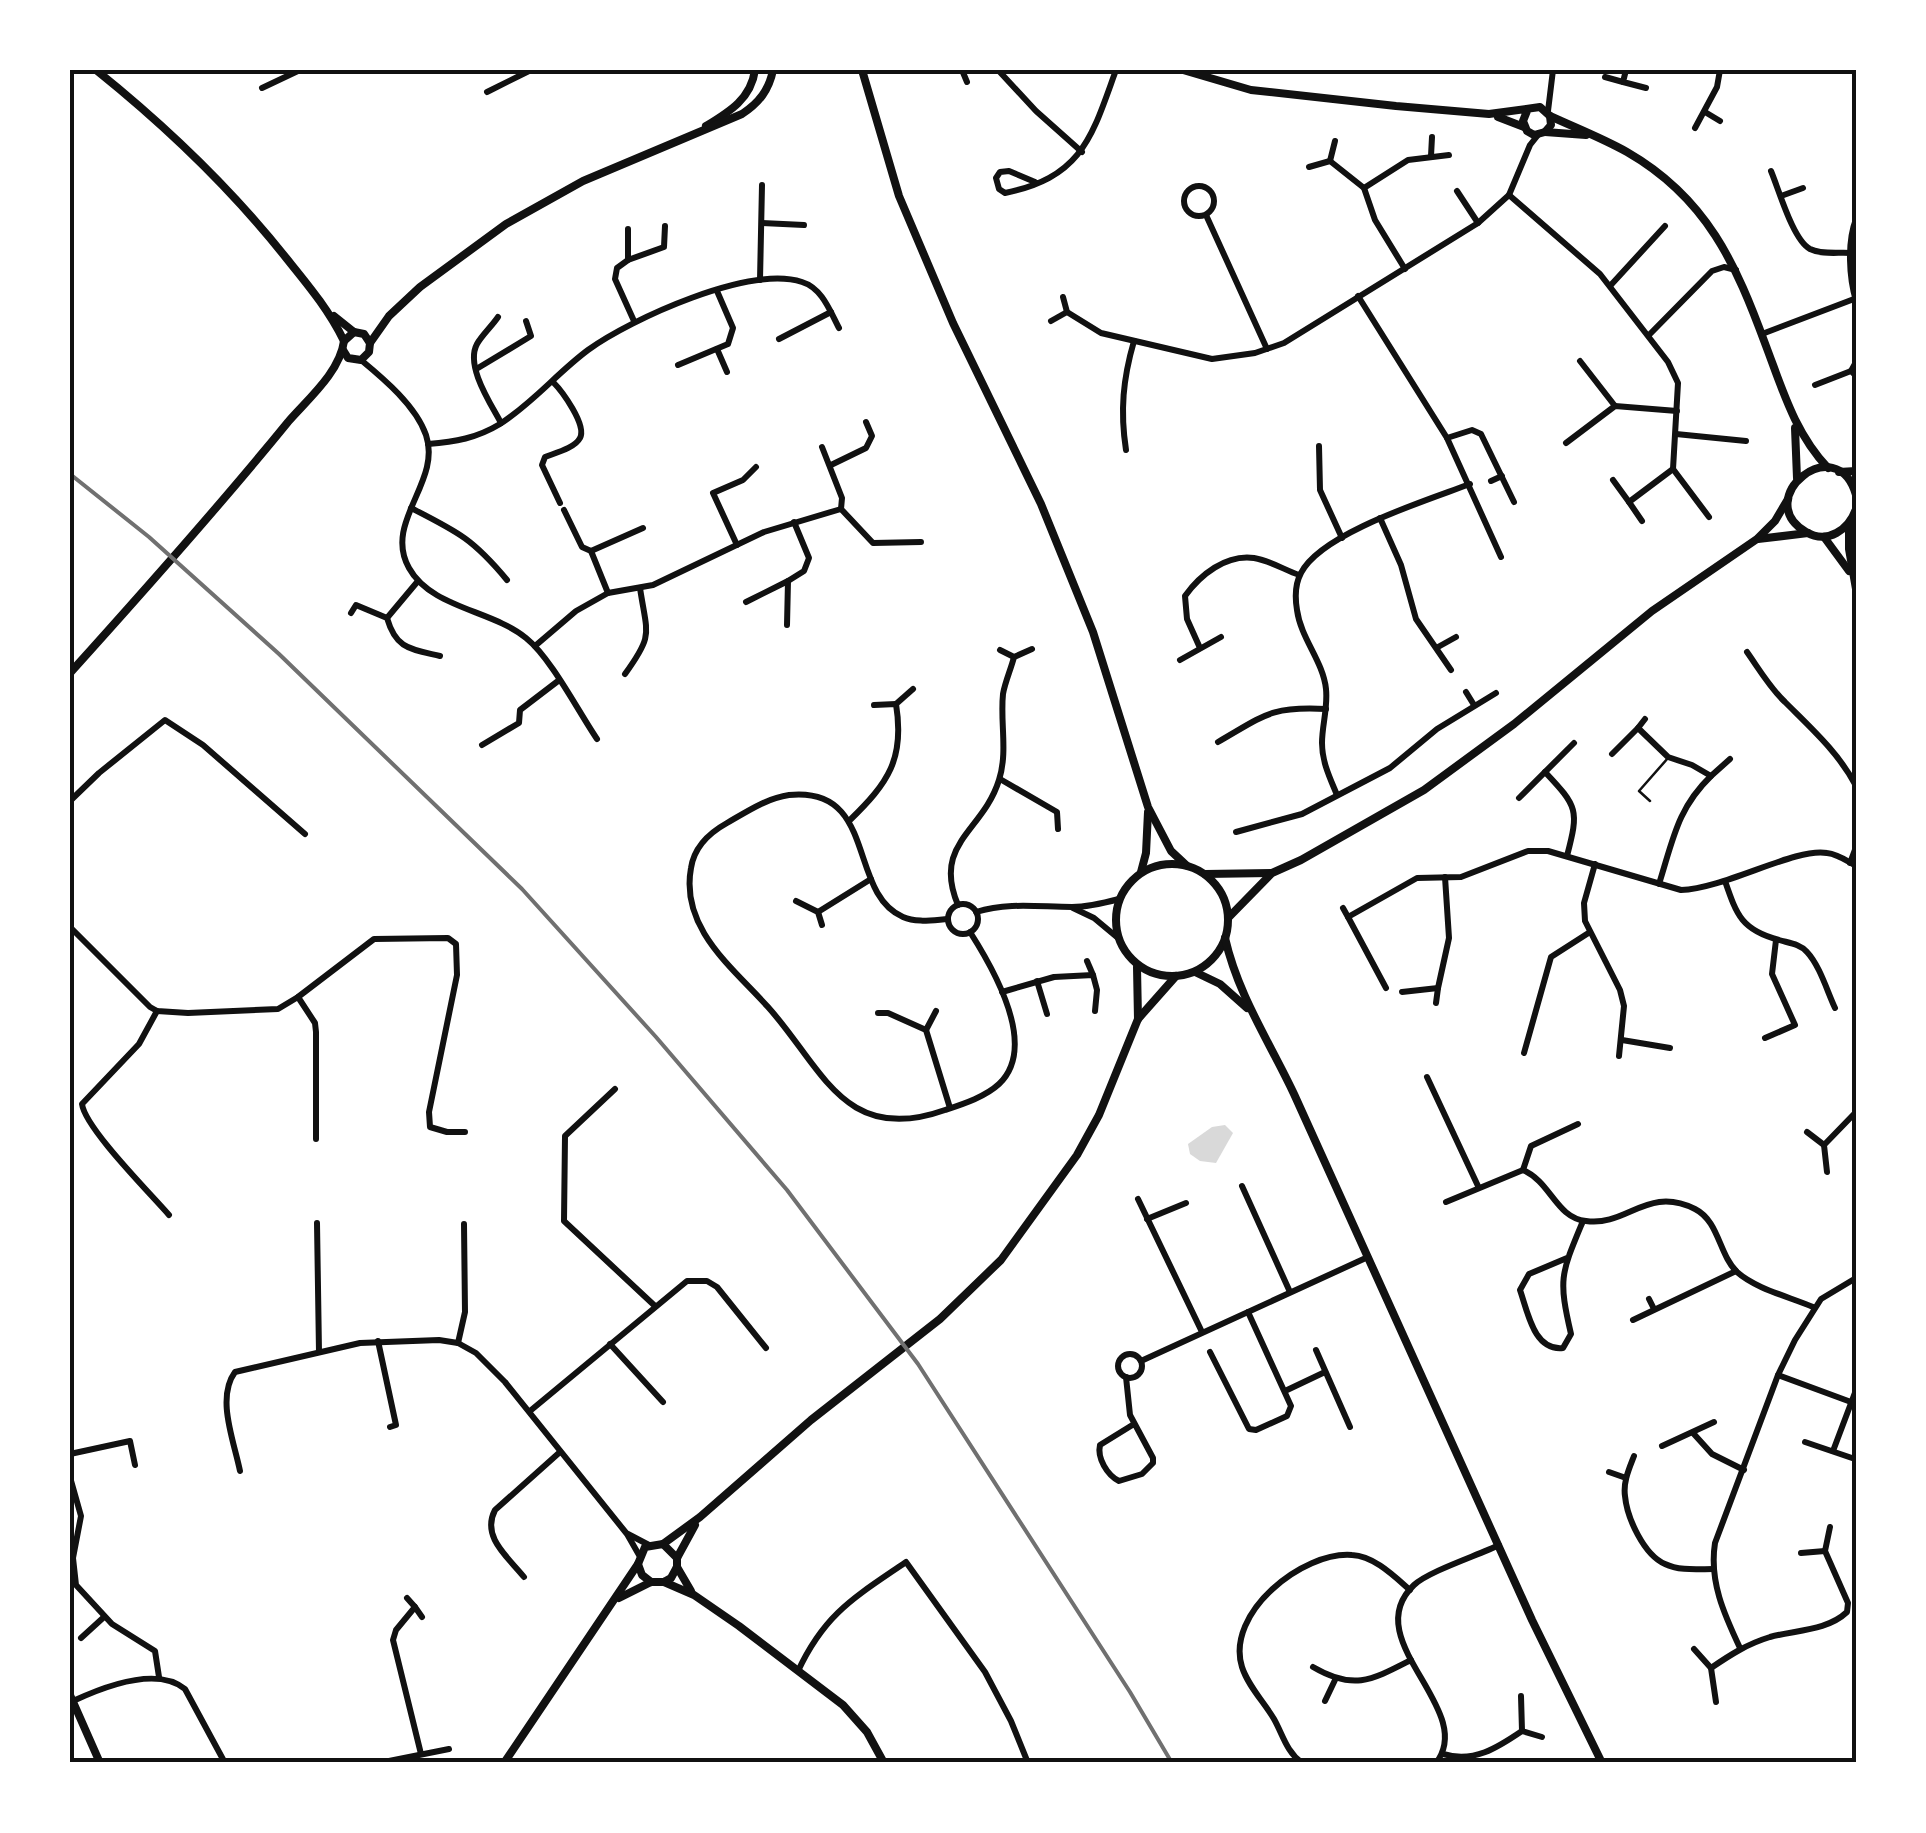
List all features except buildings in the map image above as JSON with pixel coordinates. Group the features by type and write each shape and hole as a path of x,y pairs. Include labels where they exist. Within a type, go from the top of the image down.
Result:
{"street":[{"path":"96,70 205,164 327,310 357,333 369,348 382,378"},
{"path":"262,88 300,70"},
{"path":"488,92 519,72 530,70"},
{"path":"694,134 742,100 752,86 756,70"},
{"path":"329,374 369,348 389,316 420,287 506,224 582,182 726,122 757,104 766,92 773,70"},
{"path":"862,70 899,196 953,323 1040,504 1093,632 1148,808 1170,851 1205,874 1224,897 1229,917 1225,938 1214,958 1194,972 1176,976 1152,974 1137,966 1118,938 1094,918 1072,907"},
{"path":"962,70 966,82"},
{"path":"998,70 1082,152"},
{"path":"1035,182 1009,171 1000,172 996,178 998,189 1005,193 1050,178 1082,152 1116,70"},
{"path":"1183,70 1218,82 1285,94 1489,114 1536,107 1550,85"},
{"path":"1218,82 1221,70"},
{"path":"1063,297 1067,312 1101,333 1212,359 1284,342 1478,223 1509,195 1521,164 1551,125 1550,85 1554,70"},
{"path":"1623,82 1626,70"},
{"path":"1695,128 1717,88 1720,70"},
{"path":"1605,78 1646,88"},
{"path":"1536,107 1641,161 1710,226 1737,271 1794,423 1828,468"},
{"path":"1521,164 1527,111"},
{"path":"1705,112 1720,120"},
{"path":"1489,114 1542,134 1595,136"},
{"path":"1431,156 1432,137"},
{"path":"1330,161 1335,141"},
{"path":"1364,188 1408,160 1450,156"},
{"path":"1309,168 1330,161"},
{"path":"1330,161 1364,188 1374,220 1405,269"},
{"path":"1771,171 1799,240 1809,249 1851,253"},
{"path":"760,280 762,185"},
{"path":"1202,185 1212,192 1214,204 1206,214 1195,216 1186,209 1184,198 1192,187 1202,185"},
{"path":"1782,196 1803,188"},
{"path":"1457,191 1478,223"},
{"path":"1509,195 1564,240 1610,286 1668,362 1678,384 1673,469 1710,517"},
{"path":"1206,214 1267,349"},
{"path":"1762,334 1855,300 1851,232 1856,219"},
{"path":"762,224 804,224"},
{"path":"634,321 615,280 618,268 664,246 664,226"},
{"path":"1610,286 1665,226"},
{"path":"628,228 628,260"},
{"path":"1650,336 1712,271 1724,267 1737,271"},
{"path":"428,444 465,440 501,423 554,382 575,360 634,321 684,300 760,280 802,282 820,294 839,328"},
{"path":"678,365 728,344 734,328 717,291"},
{"path":"1358,296 1447,438 1501,556"},
{"path":"327,310 343,346 382,378 420,424 428,444 428,468 401,542 405,560 418,581 509,626 535,646 597,739"},
{"path":"779,340 831,312"},
{"path":"1051,321 1067,312"},
{"path":"70,673 329,374 343,346 357,333 389,316"},
{"path":"498,317 476,346 474,356 501,423"},
{"path":"477,368 532,336 526,321"},
{"path":"1126,450 1121,412 1134,341"},
{"path":"717,349 727,372"},
{"path":"1580,361 1615,406"},
{"path":"1815,384 1853,374 1856,362"},
{"path":"554,382 566,395 582,429 581,437 545,458 542,465 582,547 591,551 608,593"},
{"path":"1566,443 1615,406 1677,411"},
{"path":"831,465 866,448 872,436 866,422"},
{"path":"1229,917 1272,873 1424,790 1514,724 1652,611 1757,539 1775,521 1797,479 1794,423"},
{"path":"1447,438 1472,430 1480,434 1514,502"},
{"path":"1676,434 1746,441"},
{"path":"1319,446 1320,490 1342,538"},
{"path":"822,447 842,498 841,509 872,543 920,542"},
{"path":"736,545 713,493 743,480 756,467"},
{"path":"1797,479 1817,468 1828,468 1848,478 1856,495"},
{"path":"1629,502 1673,469"},
{"path":"1839,472 1856,471"},
{"path":"1491,481 1502,476"},
{"path":"1613,480 1642,521"},
{"path":"1337,795 1322,744 1326,688 1297,612 1300,575 1308,562 1342,538 1380,518 1470,484"},
{"path":"1788,499 1790,513 1808,534"},
{"path":"411,508 463,534 507,580"},
{"path":"535,646 576,612 608,593 668,579 736,545 841,509"},
{"path":"1757,539 1838,533 1849,524 1856,509"},
{"path":"1380,518 1402,565 1416,620 1451,670"},
{"path":"746,602 804,571 808,558 794,522"},
{"path":"1849,524 1856,589"},
{"path":"591,551 643,528"},
{"path":"1824,537 1852,575"},
{"path":"1200,648 1187,619 1185,596 1212,569 1232,560 1254,558 1300,575"},
{"path":"387,618 418,581"},
{"path":"787,625 788,581"},
{"path":"625,674 646,646 648,636 640,588"},
{"path":"351,613 356,605 387,618"},
{"path":"387,618 392,637 409,649 440,656"},
{"path":"1180,660 1221,637"},
{"path":"1438,647 1456,637"},
{"path":"1000,650 1014,656 1032,649"},
{"path":"1747,652 1784,702 1802,715 1828,746 1856,786"},
{"path":"958,905 950,885 949,865 1000,779 1005,726 1003,694 1014,656"},
{"path":"482,745 519,723 520,710 558,681"},
{"path":"874,705 896,704 913,689"},
{"path":"1466,692 1474,706"},
{"path":"1236,832 1302,814 1390,768 1437,729 1496,692"},
{"path":"512,704 520,710"},
{"path":"850,820 888,778 894,763 900,726 896,704"},
{"path":"1218,742 1273,711 1288,707 1326,709"},
{"path":"1612,754 1645,719"},
{"path":"70,801 165,720 203,744 304,834"},
{"path":"1228,722 1234,732"},
{"path":"1638,728 1668,757 1711,776"},
{"path":"1519,798 1574,743"},
{"path":"1659,884 1690,796 1730,759"},
{"path":"1545,772 1575,809 1567,856"},
{"path":"1000,779 1057,812 1058,830"},
{"path":"948,919 914,921 900,916 876,892 850,820 828,803 802,795 786,796 753,808 711,834 693,856 690,902 718,954 791,1034 838,1096 887,1118 912,1120 950,1108 986,1094 1008,1075 1016,1049 1015,1036 1002,992 970,932"},
{"path":"1142,872 1148,808"},
{"path":"1348,917 1417,878 1478,872 1528,851 1548,850 1681,890 1702,889 1817,852 1839,856 1853,865 1856,847"},
{"path":"1595,864 1584,903 1590,932 1620,990 1625,1021 1619,1056"},
{"path":"1118,938 1115,918 1119,898 1129,882 1156,865 1186,865"},
{"path":"1205,874 1272,873"},
{"path":"1436,1003 1449,938 1446,877"},
{"path":"818,912 871,878"},
{"path":"1724,882 1745,924 1798,946 1810,956 1836,1008"},
{"path":"976,912 996,906 1072,907 1119,898"},
{"path":"796,901 818,912 822,925"},
{"path":"968,904 976,912 977,923 964,934 954,931 948,919 949,912 958,905 968,904"},
{"path":"1342,908 1386,988"},
{"path":"70,927 157,1011 278,1009 380,937 452,940 456,944 457,975 429,1112 430,1127 465,1132"},
{"path":"1524,1053 1551,956 1590,932"},
{"path":"1225,938 1238,986 1280,1064 1564,1690 1602,1763"},
{"path":"1765,1038 1795,1025 1772,974 1776,940"},
{"path":"1087,961 1097,990 1095,1011"},
{"path":"1137,966 1138,1019"},
{"path":"1194,972 1220,984 1250,1011"},
{"path":"1002,992 1054,976 1093,975"},
{"path":"626,1534 650,1545 663,1544 700,1517 811,1420 919,1338 1002,1260 1055,1190 1099,1114 1138,1019 1176,976"},
{"path":"1037,982 1047,1014"},
{"path":"1402,992 1438,988"},
{"path":"298,998 315,1023 316,1139"},
{"path":"157,1011 140,1044 82,1104 82,1110 169,1214"},
{"path":"936,1011 926,1030 950,1108"},
{"path":"878,1013 888,1013 926,1030"},
{"path":"1622,1040 1670,1048"},
{"path":"1428,1077 1478,1186"},
{"path":"615,1089 564,1136 564,1222 655,1306"},
{"path":"1824,1145 1856,1112"},
{"path":"1554,1120 1560,1132"},
{"path":"1523,1170 1531,1146 1578,1124"},
{"path":"1807,1132 1824,1145 1828,1172"},
{"path":"1446,1202 1523,1170 1539,1177 1560,1206 1574,1219 1583,1221 1607,1219 1657,1200 1680,1202 1701,1212 1736,1271 1813,1308"},
{"path":"1242,1186 1290,1292"},
{"path":"1138,1200 1202,1332"},
{"path":"1147,1219 1186,1203"},
{"path":"1567,1258 1529,1274 1520,1290 1542,1344 1550,1350 1563,1348 1571,1334 1561,1298 1567,1258 1583,1221"},
{"path":"317,1223 319,1352"},
{"path":"458,1342 465,1312 464,1224"},
{"path":"1141,1361 1368,1257"},
{"path":"1633,1320 1736,1271"},
{"path":"1740,1648 1722,1610 1713,1569 1716,1543 1778,1375 1813,1308 1856,1278"},
{"path":"530,1411 681,1284 695,1280 717,1287 766,1348"},
{"path":"1649,1299 1654,1309"},
{"path":"1210,1352 1249,1429 1256,1430 1287,1416 1292,1406 1286,1390 1248,1312"},
{"path":"378,1342 396,1425 390,1426"},
{"path":"240,1471 225,1396 227,1383 242,1368 378,1342 458,1342 492,1368 530,1411 626,1534 642,1575 651,1582"},
{"path":"610,1344 663,1402"},
{"path":"1316,1350 1350,1427"},
{"path":"1134,1424 1100,1444 1099,1456 1119,1481 1142,1474 1153,1463 1130,1415 1126,1377 1119,1368 1123,1358 1133,1355 1141,1361"},
{"path":"1127,1390 1138,1376 1141,1361"},
{"path":"1286,1390 1325,1372"},
{"path":"1778,1375 1851,1402"},
{"path":"1126,1377 1138,1376"},
{"path":"1833,1451 1856,1390"},
{"path":"1662,1446 1714,1422"},
{"path":"1693,1433 1712,1454 1744,1470"},
{"path":"70,1454 130,1442 135,1465"},
{"path":"1805,1442 1852,1458"},
{"path":"524,1578 490,1535 489,1522 495,1510 560,1452"},
{"path":"1634,1456 1624,1496 1652,1555 1662,1564 1676,1568 1713,1569"},
{"path":"1609,1472 1626,1478"},
{"path":"70,1476 81,1516 73,1558 76,1585 104,1617 155,1652 159,1677"},
{"path":"664,1582 674,1574 700,1517"},
{"path":"1711,1668 1740,1648 1772,1636 1804,1632 1848,1612 1848,1603 1826,1551 1830,1527"},
{"path":"663,1544 694,1595"},
{"path":"504,1763 650,1545"},
{"path":"1436,1763 1443,1754 1442,1718 1400,1633 1398,1617 1402,1602 1420,1580 1499,1546"},
{"path":"1800,1553 1826,1551"},
{"path":"1302,1763 1284,1742 1242,1666 1242,1636 1265,1594 1290,1574 1341,1555 1356,1555 1370,1561 1410,1590"},
{"path":"798,1671 812,1640 833,1615 906,1562 985,1672 1028,1763"},
{"path":"616,1600 651,1582 664,1582 694,1595 854,1716 884,1763"},
{"path":"407,1598 422,1617"},
{"path":"414,1607 396,1630 394,1640 421,1754"},
{"path":"82,1638 104,1617"},
{"path":"1694,1648 1711,1668 1716,1702"},
{"path":"1313,1667 1335,1680 1361,1682 1411,1660"},
{"path":"100,1763 71,1698 159,1677 176,1681 185,1689 225,1763"},
{"path":"1325,1701 1335,1680"},
{"path":"1522,1696 1522,1731"},
{"path":"1443,1754 1469,1758 1497,1748 1522,1731"},
{"path":"1522,1731 1542,1737"},
{"path":"379,1763 449,1749"}],"lane":[{"path":"1650,801 1639,791 1668,757"}],"shaded area":[{"path":"1225,1125 1233,1133 1216,1163 1200,1161 1190,1154 1188,1144 1212,1127"}],"railway":[{"path":"70,474 149,537 279,654 522,889 787,1190 918,1364 1172,1763"}]}
